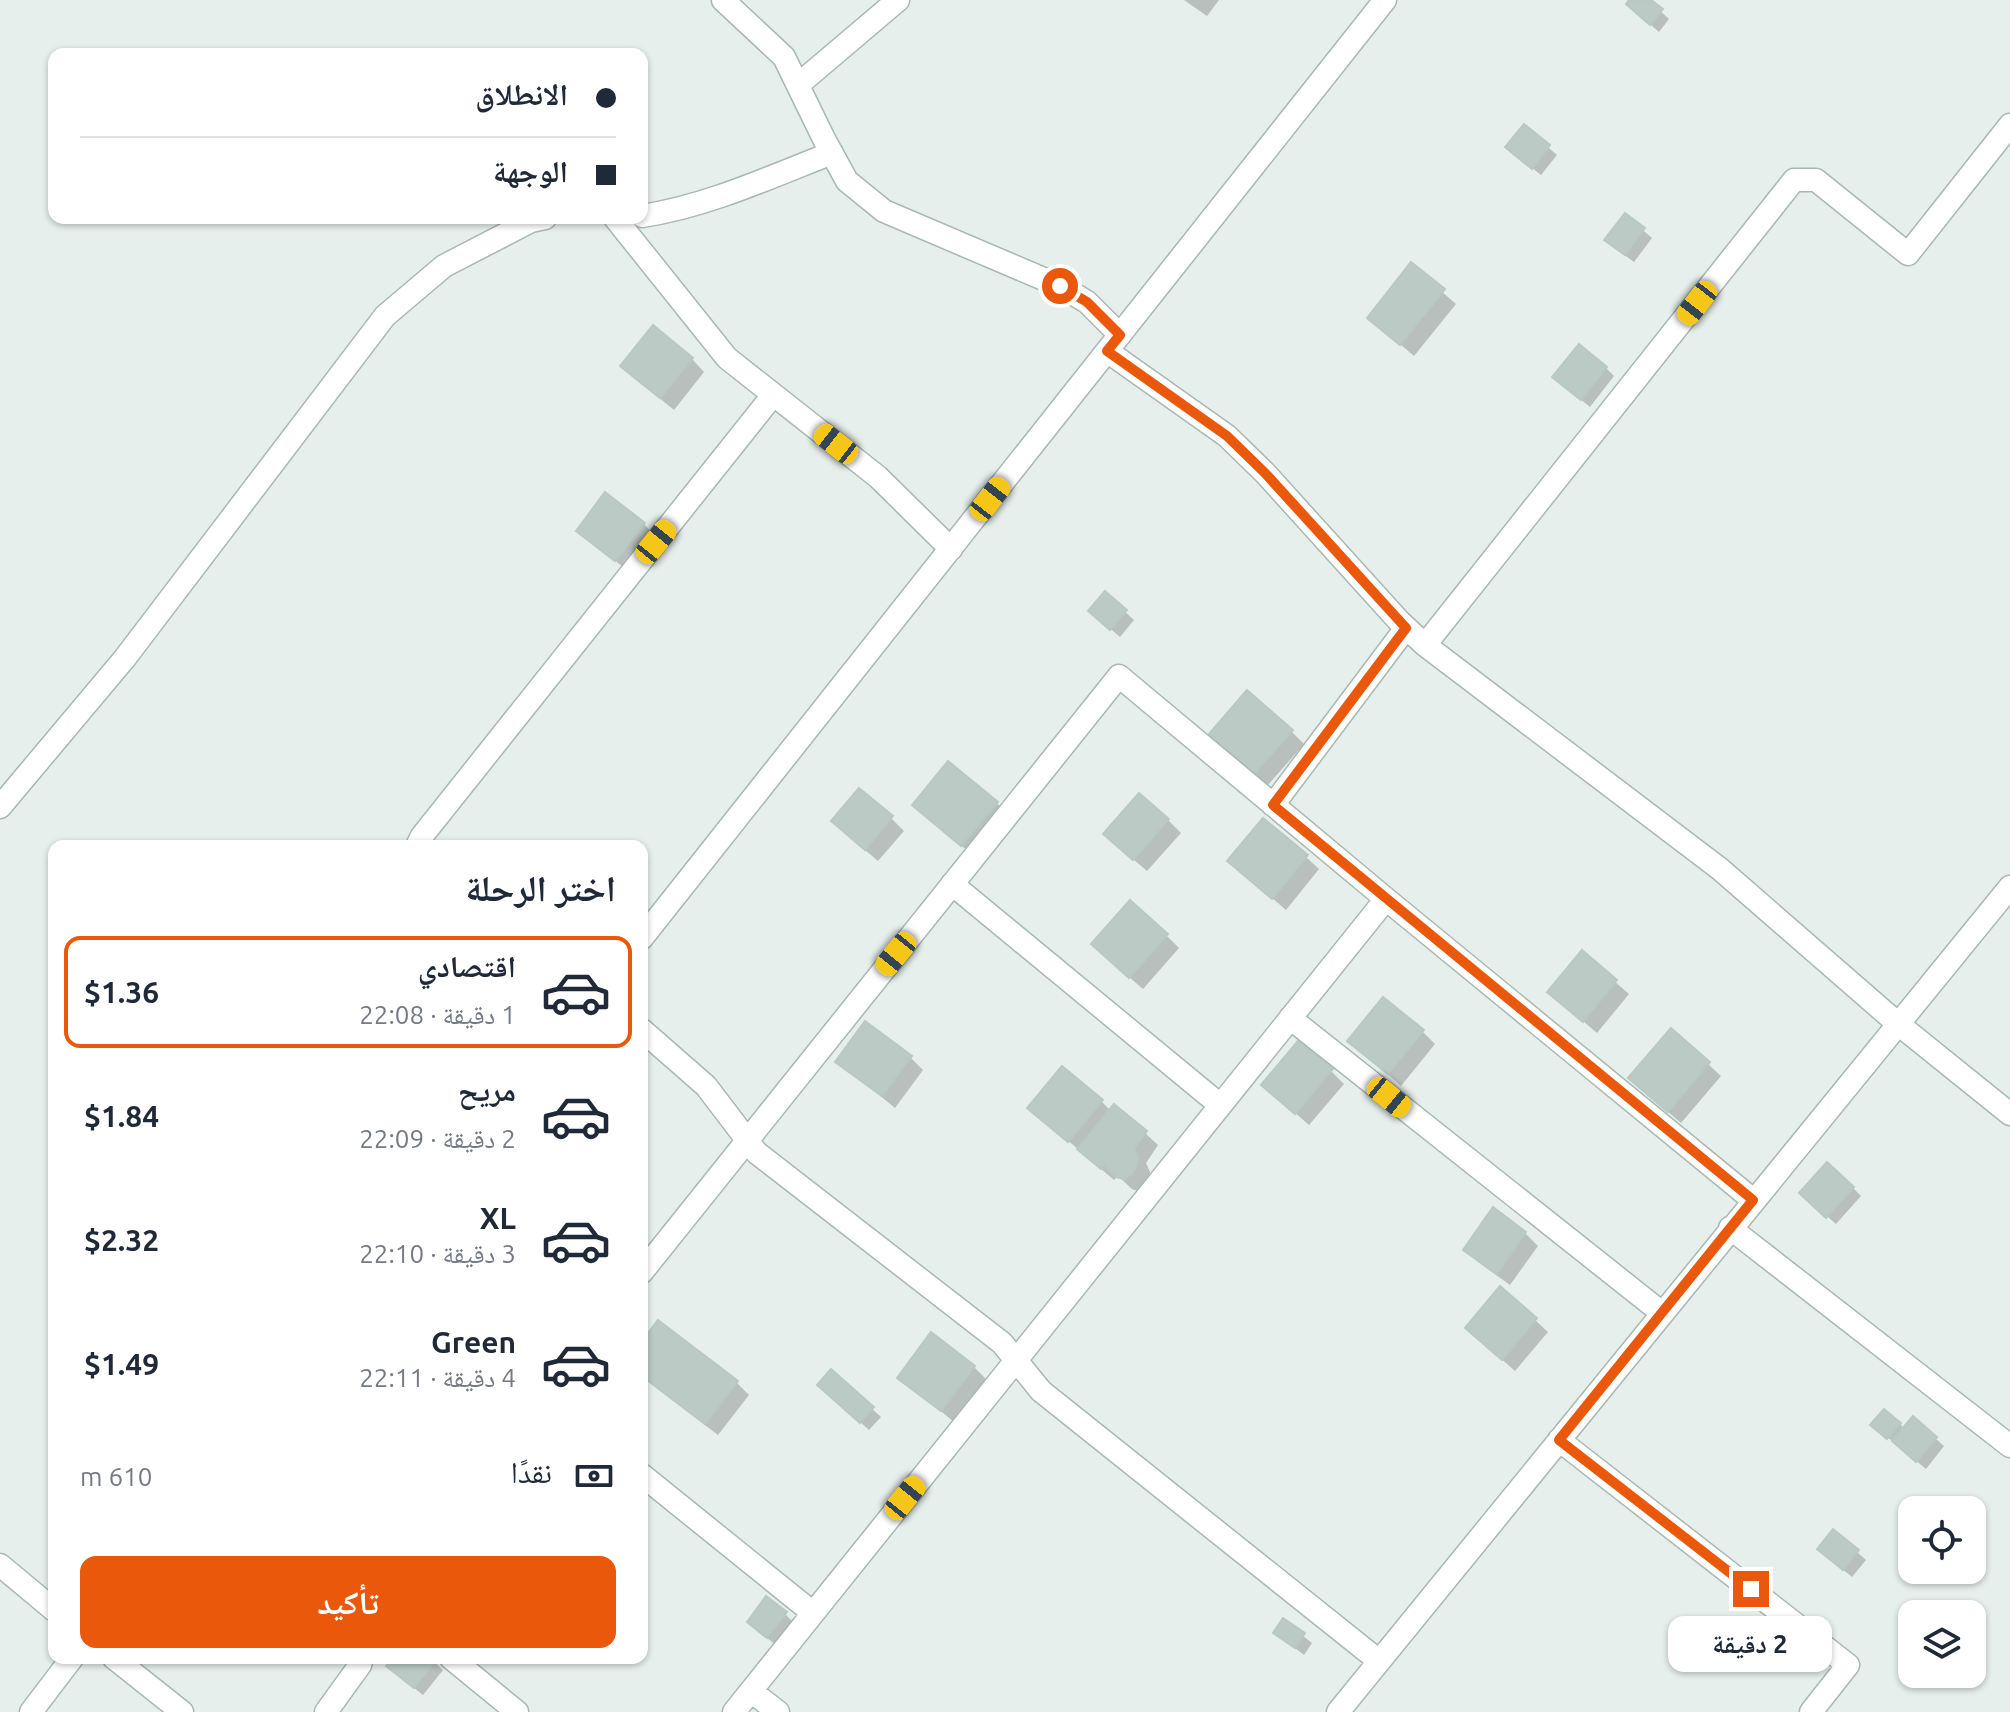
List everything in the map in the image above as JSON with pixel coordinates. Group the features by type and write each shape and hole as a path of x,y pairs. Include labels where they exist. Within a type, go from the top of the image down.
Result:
{"street":[{"path":"723,0 784,57 847,181 884,211 1060,286 1087,302 1114,343 1227,436 1425,645 1720,869 1897,1023 2010,1114"},
{"path":"799,84 898,0"},
{"path":"648,930 1385,0"},
{"path":"1425,645 1794,180 1816,180 1908,254 2010,125"},
{"path":"648,215 724,195 832,153"},
{"path":"0,807 125,658 385,316 444,266 525,224"},
{"path":"620,224 727,358 878,477 951,549"},
{"path":"421,840 773,395"},
{"path":"1273,805 1406,628"},
{"path":"648,1264 1119,676 1753,1200"},
{"path":"952,884 1220,1105"},
{"path":"1338,1712 2010,887"},
{"path":"734,1712 1386,899"},
{"path":"1290,1018 1662,1313"},
{"path":"648,1035 706,1086 757,1153 1002,1343 1041,1391 1379,1661"},
{"path":"1730,1228 2010,1446"},
{"path":"1559,1440 1848,1665 1811,1712"},
{"path":"648,1480 813,1613"},
{"path":"0,1565 48,1605"},
{"path":"31,1712 67,1664"},
{"path":"122,1664 182,1712"},
{"path":"326,1712 360,1664"},
{"path":"458,1664 517,1712"},
{"path":"751,1691 778,1712"}],"building":[{"path":"1629,0 1651,0 1663,9 1650,25 1626,4"},
{"path":"1524,124 1550,145 1532,169 1505,147"},
{"path":"1625,213 1645,228 1625,255 1604,240"},
{"path":"1411,262 1445,289 1400,345 1367,318"},
{"path":"653,325 693,358 660,398 620,366"},
{"path":"1579,344 1607,367 1581,400 1552,377"},
{"path":"605,492 645,523 615,561 576,531"},
{"path":"1105,591 1127,610 1110,630 1088,611"},
{"path":"1247,690 1293,730 1254,774 1209,734"},
{"path":"948,761 998,802 961,846 912,805"},
{"path":"859,788 893,816 865,850 831,821"},
{"path":"1139,793 1169,819 1133,860 1103,834"},
{"path":"1263,818 1308,855 1272,899 1227,861"},
{"path":"1130,900 1168,934 1129,978 1091,944"},
{"path":"1582,950 1617,980 1583,1022 1547,992"},
{"path":"1383,997 1424,1030 1388,1074 1347,1041"},
{"path":"865,1021 912,1056 882,1096 835,1062"},
{"path":"1671,1028 1710,1062 1668,1112 1628,1078"},
{"path":"1298,1041 1333,1069 1295,1114 1261,1085"},
{"path":"1062,1066 1103,1100 1068,1142 1027,1108"},
{"path":"1114,1104 1147,1131 1134,1149 1138,1157 1137,1166 1124,1179 1116,1177 1104,1165 1101,1169 1077,1149"},
{"path":"1827,1162 1854,1187 1826,1218 1799,1193"},
{"path":"1493,1207 1526,1232 1497,1274 1463,1250"},
{"path":"1500,1286 1537,1318 1502,1360 1465,1328"},
{"path":"658,1320 738,1381 705,1424 648,1381 648,1333"},
{"path":"931,1332 975,1366 941,1411 897,1378"},
{"path":"831,1369 874,1407 860,1423 817,1385"},
{"path":"1884,1409 1901,1423 1887,1439 1870,1425"},
{"path":"1913,1416 1937,1437 1916,1462 1892,1441"},
{"path":"1833,1529 1859,1550 1843,1570 1817,1549"},
{"path":"766,1596 787,1612 767,1638 747,1622"},
{"path":"1283,1618 1305,1633 1295,1648 1273,1633"},
{"path":"388,1664 433,1664 414,1688 386,1666"}],"route":[{"path":"1060,286 1087,302 1120,335 1107,351 1227,436 1265,473 1406,628 1273,805 1753,1200 1559,1440 1751,1589"}]}
